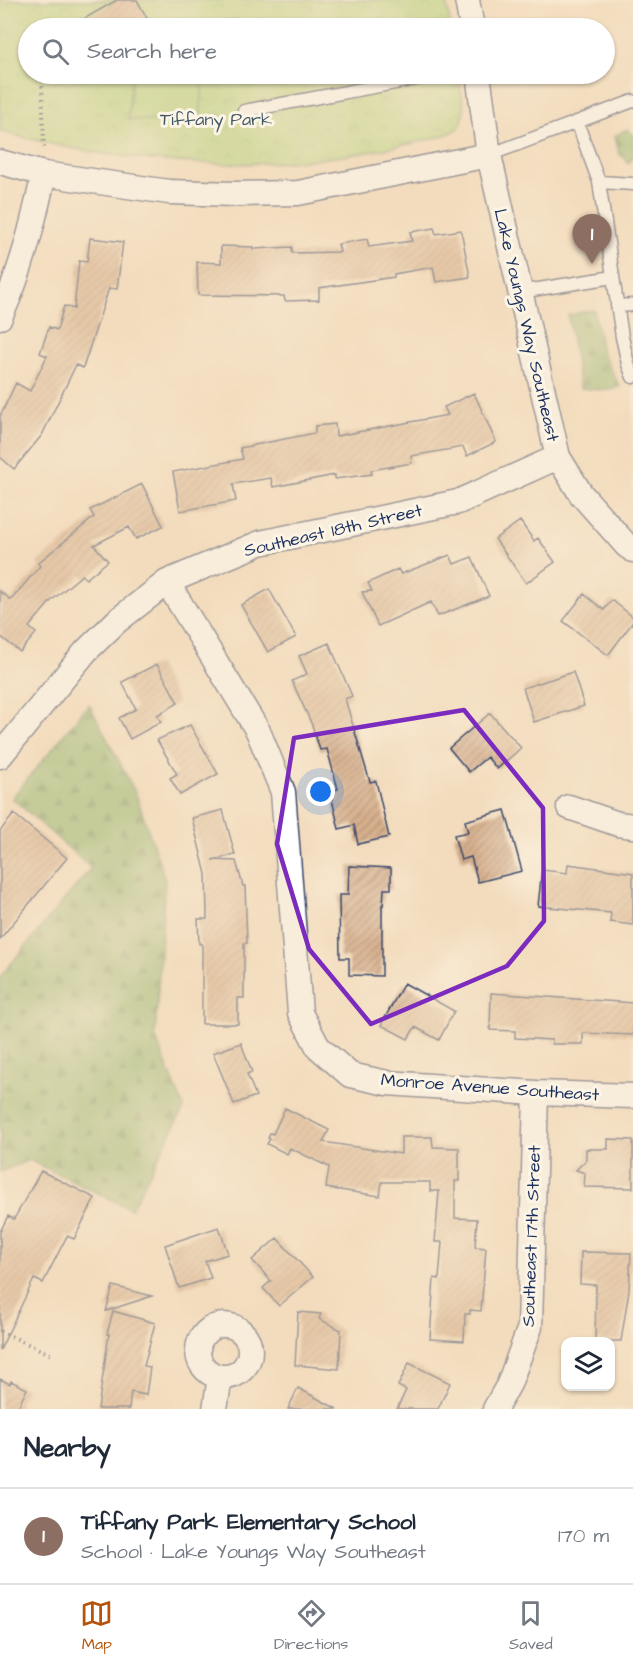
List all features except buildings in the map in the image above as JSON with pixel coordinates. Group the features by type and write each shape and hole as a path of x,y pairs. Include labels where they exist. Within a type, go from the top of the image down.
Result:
{"street":[{"path":"468,0 471,18"},
{"name":"Lake Youngs Way Southeast","path":"479,84 489,155 558,458 581,494 633,550"},
{"path":"0,162 44,174 169,192 298,193 489,155"},
{"path":"0,317 14,288 27,247 44,174"},
{"name":"Southeast 18th Street","path":"0,756 86,651 117,621 167,582 260,543 458,502 558,458"},
{"name":"Monroe Avenue Southeast","path":"167,582 258,731 283,792 300,1013 318,1047 350,1075 387,1083 536,1093 633,1096"},
{"path":"569,807 618,824 633,826"},
{"name":"Southeast 17th Street","path":"495,1409 509,1384 530,1327 536,1093"},
{"path":"215,1409 220,1377"}],"lane":[{"path":"244,111 390,84"},
{"path":"489,155 633,101"},
{"path":"577,122 599,182 617,306 628,364 633,377"},
{"path":"599,182 633,184"},
{"path":"520,292 613,278"},
{"path":"617,306 633,305"}],"path":[{"path":"42,84 44,174"},
{"path":"0,1331 54,1356"}],"highlighted area":[{"path":"464,710 543,808 544,921 507,966 371,1024 309,949 277,844 294,738"}],"green space":[{"name":"Tiffany Park","path":"0,0 446,0 449,18 18,18 18,84 460,84 464,108 462,122 455,131 432,139 353,155 251,164 150,160 99,153 0,131"},
{"path":"131,84 203,84 200,124 128,119"},
{"path":"627,129 633,134 633,157 629,163 619,153 615,136"},
{"path":"594,310 602,353 620,387 603,390 580,388 568,315"},
{"path":"89,704 135,792 165,879 155,1036 184,1108 131,1209 29,1160 0,1172 0,977 91,868 12,798"}],"place":[{"name":"Tiffany Park Elementary School","path":"592,264"}]}
